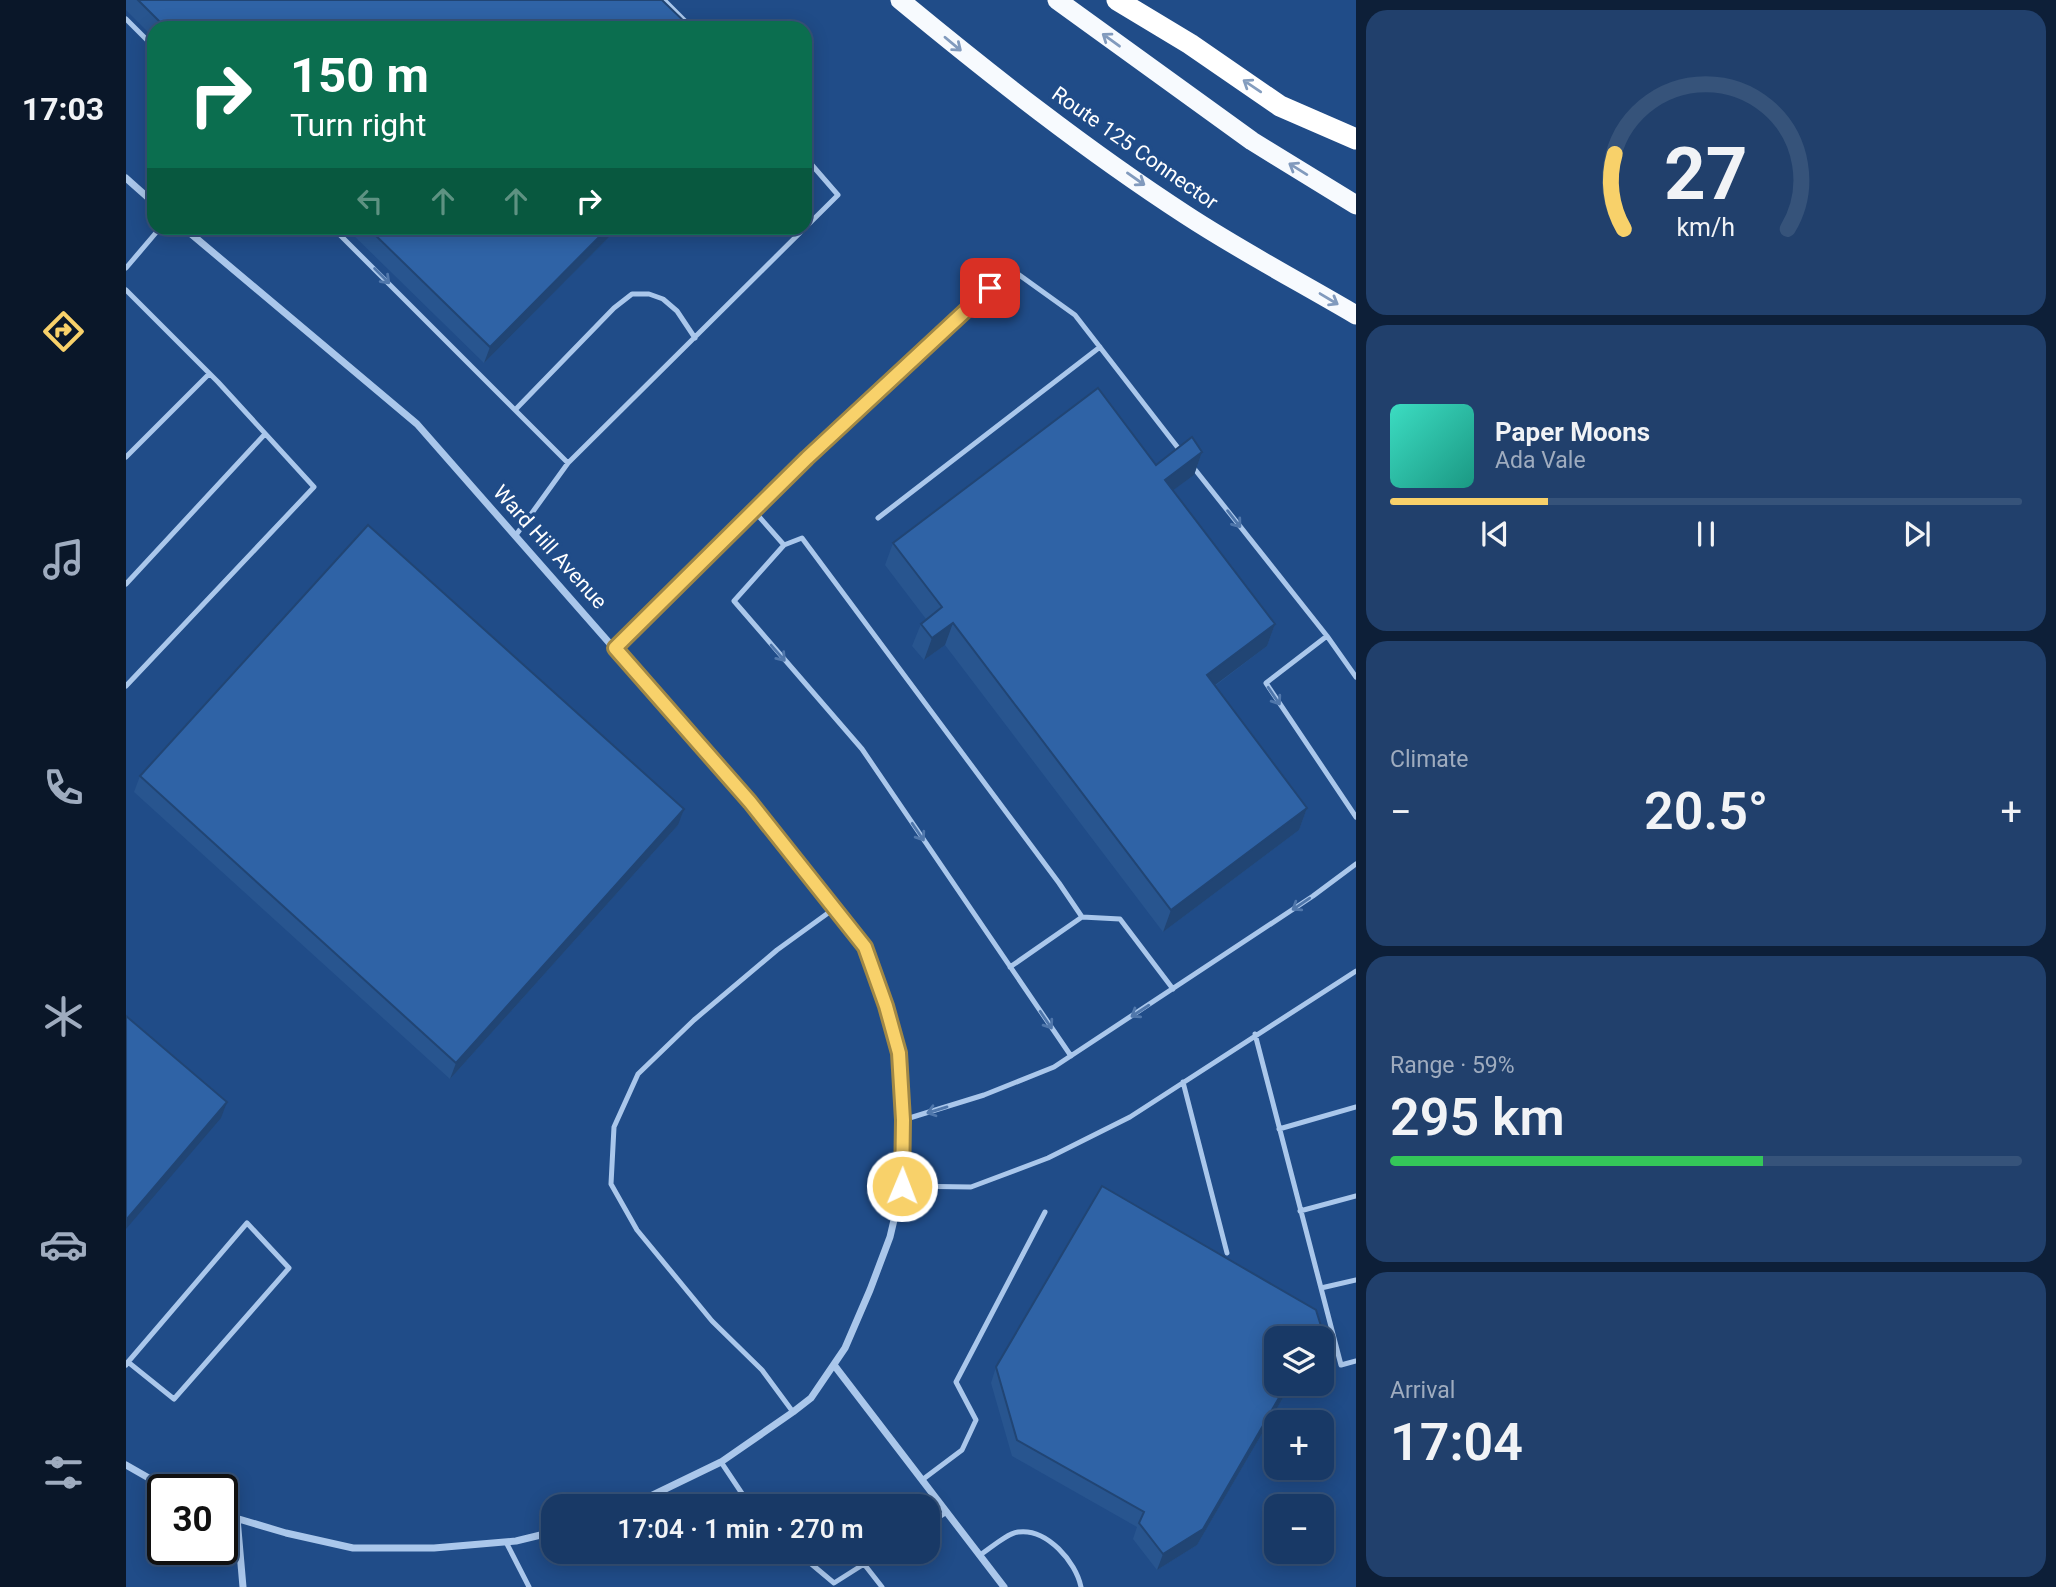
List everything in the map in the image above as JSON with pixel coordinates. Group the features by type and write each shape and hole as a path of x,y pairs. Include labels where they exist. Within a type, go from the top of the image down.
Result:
{"highway":[{"name":"Route 125 Connector","path":"900,0 965,54 1186,215 1356,316"},
{"path":"1057,0 1252,141 1356,205"},
{"path":"1117,0 1191,44 1280,106 1356,139"}],"street":[{"path":"126,178 147,196"},
{"name":"Ward Hill Avenue","path":"192,235 416,424 750,802 865,947 899,1053 903,1120 902,1186 890,1237 870,1290 845,1348 811,1398 721,1462 655,1494"},
{"path":"834,1365 1004,1587"},
{"path":"126,1465 147,1477"},
{"path":"238,1518 286,1533 353,1548 434,1548 506,1542 541,1535"},
{"path":"238,1530 243,1587"}],"lane":[{"path":"664,0 685,21"},
{"path":"126,19 147,40"},
{"path":"812,165 838,195 812,221"},
{"path":"126,268 154,235"},
{"path":"340,235 568,463"},
{"path":"516,535 568,463 798,235"},
{"path":"615,648 807,458 1011,269 1075,315 1184,455"},
{"path":"126,290 209,373 314,487 126,686"},
{"path":"515,410 614,308 632,294 649,294 663,299 677,310 695,338"},
{"path":"878,518 1100,347"},
{"path":"126,457 209,373"},
{"path":"126,584 265,434"},
{"path":"1192,466 1327,636 1356,677"},
{"path":"755,512 784,545"},
{"path":"1071,1056 862,750 734,601 784,545 802,538 1082,917"},
{"path":"1327,636 1265,683 1356,817"},
{"path":"903,1120 984,1095 1054,1067 1313,896 1356,864"},
{"path":"793,1412 762,1370 712,1321 638,1230 611,1184 614,1127 638,1074 694,1020 777,950 835,908"},
{"path":"1010,967 1082,917 1120,919 1172,989"},
{"path":"902,1186 971,1187 1048,1158 1130,1117 1356,971"},
{"path":"1255,1034 1341,1365 1356,1361"},
{"path":"1183,1082 1227,1253"},
{"path":"1279,1129 1356,1107"},
{"path":"1300,1211 1356,1196"},
{"path":"922,1480 962,1450 976,1420 956,1382 1045,1212"},
{"path":"247,1223 289,1268 174,1399 127,1364 247,1223"},
{"path":"1321,1289 1356,1280"},
{"path":"721,1462 742,1494"},
{"path":"940,1516 947,1512"},
{"path":"980,1555 1017,1532 1034,1533 1045,1538 1067,1558 1079,1575 1081,1587"},
{"path":"506,1542 529,1587"},
{"path":"811,1564 834,1583 864,1564 882,1587"}],"building":[{"path":"138,0 662,0 684,21 159,21"},
{"path":"375,235 601,235 490,347"},
{"path":"1098,388 1156,465 1192,437 1202,452 1165,480 1275,624 1207,675 1307,808 1171,910 953,623 932,638 921,624 942,607 893,543"},
{"path":"368,525 684,809 456,1063 140,776"},
{"path":"126,1016 227,1102 126,1220"},
{"path":"1102,1186 1316,1310 1321,1326 1264,1326 1264,1396 1280,1396 1272,1410 1264,1410 1264,1424 1203,1529 1163,1554 1139,1523 1144,1512 1017,1440 996,1367"}],"route":[{"path":"902,1186 903,1120 899,1053 865,947 750,802 615,648 807,458 990,288"}]}
